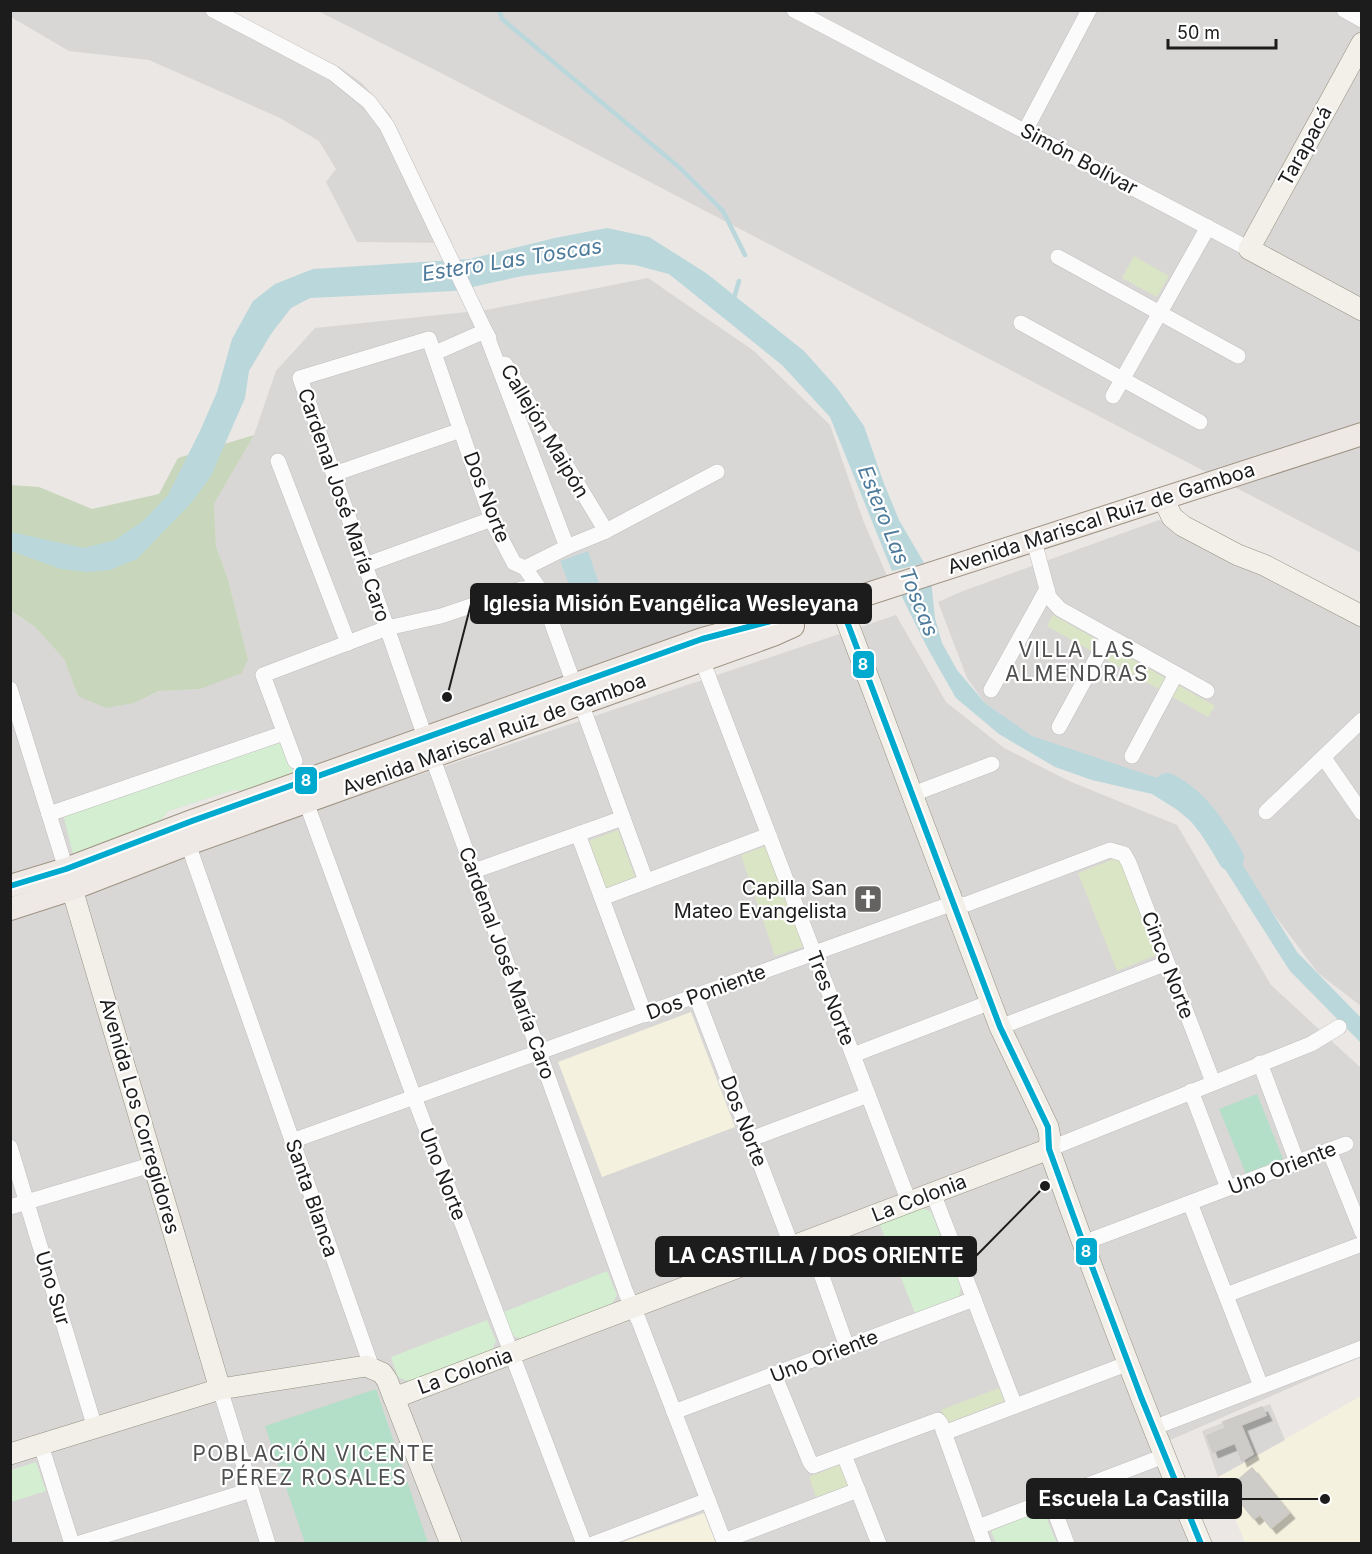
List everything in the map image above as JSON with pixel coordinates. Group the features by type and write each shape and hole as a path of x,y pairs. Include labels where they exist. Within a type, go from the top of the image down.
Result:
{"main road":[{"name":"Avenida Mariscal Ruiz de Gamboa","path":"10,909 192,821 429,747 577,694 702,639 840,603 1164,500 1362,434"},
{"name":"Avenida Mariscal Ruiz de Gamboa","path":"577,694 702,660 773,635 840,603"},
{"name":"Avenida Mariscal Ruiz de Gamboa","path":"10,886 69,879 188,844 306,802 429,747"}],"street":[{"name":"Callejón Maipón","path":"213,10 333,73 369,102 387,126 485,332 567,546"},
{"path":"1025,131 1089,10"},
{"path":"1344,10 1362,20"},
{"name":"Simón Bolívar","path":"797,11 1362,310"},
{"name":"Tarapacá","path":"1249,249 1362,43"},
{"path":"1113,396 1208,227"},
{"path":"1058,257 1238,356"},
{"path":"1021,323 1200,422"},
{"name":"Callejón Maipón","path":"485,332 606,531"},
{"path":"432,346 485,332"},
{"name":"Cardenal José María Caro","path":"432,346 300,378 539,1053 633,1308 724,1542"},
{"name":"Dos Norte","path":"432,346 492,519 514,563 525,568 539,588 646,881"},
{"path":"334,474 461,430"},
{"path":"278,461 348,643"},
{"path":"525,568 567,546 606,531 717,472"},
{"path":"1164,500 1190,519 1240,547 1264,565 1362,616"},
{"path":"365,565 492,519"},
{"path":"1034,541 1050,597 1060,609 1207,691"},
{"path":"295,761 263,675 387,628 441,616 521,589 539,588"},
{"path":"991,690 1047,589"},
{"path":"840,603 1008,1047 1036,1133 1049,1149 1164,1456 1201,1544"},
{"path":"1059,728 1108,637"},
{"name":"Tres Norte","path":"702,660 909,1202"},
{"path":"1132,756 1176,674"},
{"name":"Avenida Los Corregidores","path":"10,689 18,737 49,814 268,1544"},
{"path":"1266,812 1362,720"},
{"path":"49,814 284,734"},
{"path":"1324,758 1362,813"},
{"path":"913,794 992,765"},
{"name":"Uno Norte","path":"306,802 414,1097 584,1544"},
{"path":"474,871 623,818"},
{"path":"578,834 645,1015"},
{"path":"602,898 769,835"},
{"name":"Santa Blanca","path":"188,844 372,1368 382,1373 387,1380 451,1544"},
{"name":"Dos Poniente","path":"292,1141 945,906 967,904 1105,851 1120,852"},
{"name":"Cinco Norte","path":"1120,852 1129,862 1213,1082"},
{"path":"1000,1027 1167,963"},
{"name":"Dos Norte","path":"696,996 751,1139 847,1347"},
{"path":"853,1055 991,1002"},
{"name":"La Colonia","path":"394,1398 1049,1149 1311,1044 1339,1027"},
{"path":"1260,1064 1297,1162"},
{"path":"1191,1091 1228,1188"},
{"path":"751,1139 868,1095"},
{"name":"Uno Oriente","path":"1083,1243 1346,1144"},
{"name":"Uno Sur","path":"10,1148 95,1428"},
{"path":"1329,1150 1362,1232"},
{"path":"10,1207 154,1164"},
{"path":"933,1193 1015,1406"},
{"path":"1190,1203 1261,1386"},
{"path":"1226,1295 1362,1244"},
{"name":"Uno Oriente","path":"674,1412 974,1299"},
{"path":"1154,1428 1362,1348"},
{"path":"774,1374 813,1466 1015,1406 1129,1363"},
{"path":"10,1454 220,1389 358,1366 372,1368"},
{"path":"941,1427 984,1544"},
{"path":"40,1445 72,1544"},
{"path":"844,1455 879,1544"},
{"path":"978,1527 1164,1456"},
{"path":"77,1544 251,1490"},
{"path":"724,1542 858,1490"},
{"path":"1050,1499 1067,1544"},
{"path":"593,1544 708,1500"}],"shaded area":[{"path":"11,10 229,11 338,66 362,83 390,115 452,243 357,242 326,182 336,169 319,141 280,118 149,60 69,51 11,17"},
{"path":"318,11 1361,11 1361,553 441,73"},
{"path":"648,278 754,351 830,425 863,520 890,583 249,791 233,790 168,811 158,824 11,876 10,611 35,627 64,659 78,696 134,703 159,691 200,689 248,659 228,579 216,546 214,504 254,435 276,371 315,328 486,310"},
{"path":"1159,520 1216,545 1361,623 1361,1006 1318,973 1186,797 1053,752 985,703 967,678 938,602"},
{"path":"896,615 946,702 1004,748 1069,781 1177,825 1271,985 1361,1068 1361,1357 1161,1444 1203,1543 11,1543 10,912"},
{"name":"Capilla San Mateo Evangelista","path":"903,854 924,910 833,944 812,888"},
{"path":"691,1012 735,1127 602,1177 558,1062"},
{"path":"1361,1396 1361,1543 1245,1543 1218,1477"},
{"path":"1270,1404 1285,1440 1218,1477 1202,1431"},
{"path":"704,1513 716,1543 620,1543"}],"green space":[{"path":"1134,256 1169,276 1157,297 1122,278"},
{"path":"254,435 214,504 216,546 228,579 248,659 242,673 200,689 159,691 134,703 106,708 78,696 64,659 35,627 11,611 10,485 39,487 92,509 159,494 178,458"},
{"path":"1053,615 1215,706 1208,717 1047,626"},
{"path":"282,741 295,776 249,791 233,790 168,811 158,824 73,854 63,814"},
{"path":"618,830 635,877 606,888 589,841"},
{"path":"769,845 803,947 775,956 741,855"},
{"path":"1119,857 1159,954 1117,971 1078,873"},
{"path":"1257,1094 1283,1159 1246,1174 1219,1109"},
{"path":"919,1206 931,1212 961,1287 959,1296 915,1313 879,1223"},
{"path":"607,1271 617,1295 610,1307 523,1339 512,1336 501,1313"},
{"path":"487,1320 496,1341 491,1352 410,1382 398,1377 391,1357"},
{"path":"999,1388 1004,1401 947,1423 941,1410"},
{"path":"376,1389 428,1543 305,1543 265,1426"},
{"path":"36,1462 46,1491 11,1502 11,1470"},
{"path":"842,1464 850,1485 816,1497 809,1477"},
{"path":"1043,1510 1057,1543 996,1543 991,1531"}],"water":[{"path":"607,228 649,237 706,273 804,351 837,388 864,426 899,520 924,563 892,571 830,417 782,365 669,274 635,265 618,264 522,276 454,291 310,298 291,308 271,334 249,371 245,398 211,476 192,502 137,559 110,570 87,572 61,569 11,551 11,532 84,548 115,540 143,521 168,495 200,431 217,392 232,339 253,301 275,284 313,269 470,259"},
{"path":"588,551 604,598 578,607 560,561"},
{"path":"931,580 935,618 942,643 957,670 985,703 1032,736 1160,779 1186,797 1234,851 1297,952 1361,1018 1361,1043 1290,971 1198,827 1176,809 1152,794 1092,780 1055,767 999,734 956,698 899,591"}],"building":[{"path":"1262,1407 1266,1415 1241,1425 1253,1454 1242,1461 1235,1443 1213,1452 1207,1436 1226,1428 1223,1422"},
{"path":"1252,1468 1289,1513 1271,1528 1260,1514 1254,1519 1232,1492 1242,1483 1239,1479"}],"waterway":[{"path":"499,10 502,19 680,168 723,211 745,255"},
{"path":"733,301 739,281"},
{"name":"Estero Las Toscas","path":"1167,786 1178,792 1196,808 1212,827 1231,858"}],"transit line":[{"name":"8","path":"10,886 66,869 192,821 702,639 840,603 1000,1027 1048,1127 1049,1149 1085,1248 1141,1397 1201,1544"}],"place":[{"name":"Iglesia Misión Evangélica Wesleyana","path":"447,697"},
{"name":"Capilla San Mateo Evangelista","path":"868,899"},
{"name":"LA CASTILLA / DOS ORIENTE","path":"1045,1186"},
{"name":"Escuela La Castilla","path":"1325,1499"}],"district":[{"name":"VILLA LAS ALMENDRAS","path":"1077,662"},
{"name":"POBLACIÓN VICENTE PÉREZ ROSALES","path":"314,1466"}]}
